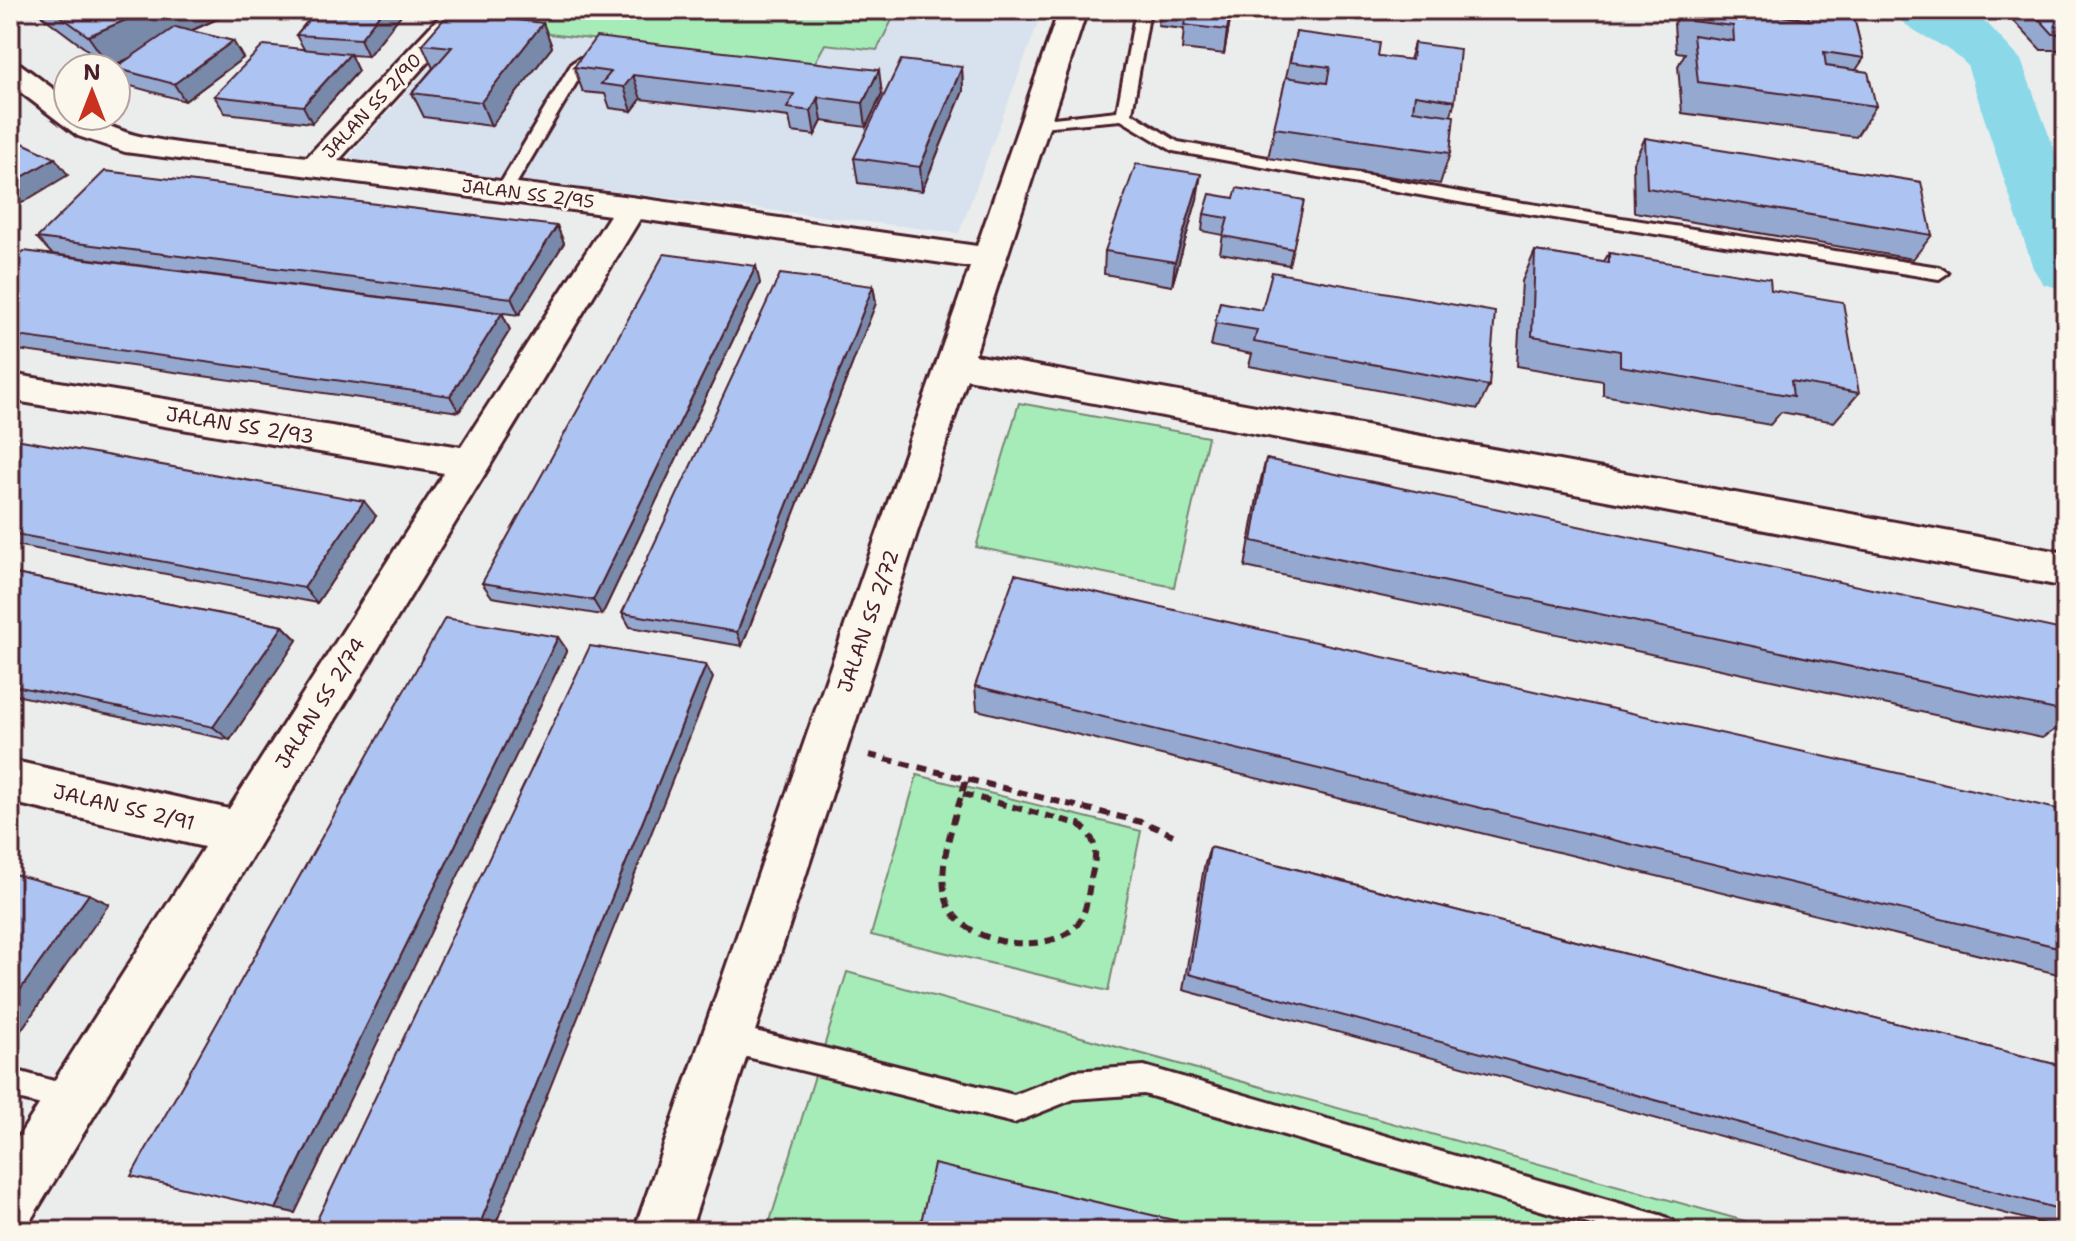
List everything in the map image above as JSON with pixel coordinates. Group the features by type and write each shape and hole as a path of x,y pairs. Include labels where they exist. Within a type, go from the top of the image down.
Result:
{"street":[{"name":"JALAN SS 2/90","path":"316,166 461,10"},
{"name":"JALAN SS 2/72","path":"662,1231 1073,10"},
{"name":"JALAN SS 2/95","path":"10,70 52,102"},
{"name":"JALAN SS 2/95","path":"95,132 136,145 631,207 990,259"},
{"name":"JALAN SS 2/74","path":"10,1201 631,207"},
{"path":"955,364 2066,570"},
{"name":"JALAN SS 2/93","path":"10,387 471,463"},
{"name":"JALAN SS 2/91","path":"10,781 239,833"}],"lane":[{"path":"1124,115 1143,10"},
{"path":"504,191 580,63"},
{"path":"1035,125 1124,115 1173,146 1498,204 1939,273"},
{"path":"727,1038 1014,1109 1074,1085 1144,1080 1663,1231"},
{"path":"10,1083 73,1099"}],"path":[{"path":"913,766 1145,823 1173,835"},
{"path":"963,794 1079,824 1093,835 1100,849 1079,924 1060,937 1029,942 993,941 960,924 945,901 946,862 966,779"}],"shaded area":[{"path":"480,10 1043,10 959,233 347,159"}],"green space":[{"path":"524,10 897,10 877,50 825,44 813,66 508,29"},
{"path":"1019,403 1208,437 1174,587 976,547"},
{"path":"917,775 1141,831 1108,991 871,935"},
{"path":"847,972 1781,1231 767,1231"}],"building":[{"path":"52,10 149,10 88,36"},
{"path":"317,10 383,10 360,39 296,35"},
{"path":"1188,10 1231,10 1227,30 1184,25"},
{"path":"1690,10 1774,10 1775,15 1809,20 1807,10 1852,10 1864,58 1824,52 1826,66 1868,72 1876,106 1698,82 1693,35 1734,41 1733,26 1691,21"},
{"path":"2031,10 2066,10 2066,33 2053,34"},
{"path":"450,12 543,23 481,102 412,93 452,47 422,44"},
{"path":"175,27 233,41 174,84 132,73 132,56"},
{"path":"1296,32 1380,43 1378,56 1412,60 1414,43 1460,49 1455,101 1415,95 1413,110 1454,116 1450,153 1274,128 1286,77 1327,83 1330,67 1290,62"},
{"path":"596,37 879,70 863,103 818,97 811,111 787,108 794,94 633,75 624,87 601,84 611,72 574,67"},
{"path":"264,45 350,54 303,106 214,96"},
{"path":"901,60 962,67 920,167 854,158"},
{"path":"10,137 55,158 10,184"},
{"path":"1645,138 1921,182 1932,235 1647,188"},
{"path":"1136,164 1201,174 1175,262 1105,251"},
{"path":"105,171 557,226 511,298 37,238"},
{"path":"1237,188 1304,200 1293,249 1223,236 1228,218 1204,214 1210,194 1234,198"},
{"path":"24,251 502,313 450,396 10,335 10,266"},
{"path":"1535,251 1609,263 1609,253 1770,279 1771,290 1843,302 1859,393 1791,381 1793,396 1620,366 1620,351 1532,336"},
{"path":"664,254 756,266 593,600 482,583"},
{"path":"1272,272 1495,312 1489,386 1254,342 1257,330 1215,323 1220,302 1262,310"},
{"path":"780,274 873,286 737,632 622,613"},
{"path":"10,438 364,501 304,588 10,533"},
{"path":"1266,459 2058,629 2066,661 2066,712 1252,541"},
{"path":"10,573 283,626 213,727 10,685"},
{"path":"1015,574 2066,811 2066,949 975,686"},
{"path":"445,618 558,637 276,1209 131,1176"},
{"path":"590,646 706,665 477,1231 346,1231 315,1224"},
{"path":"1210,847 2066,1067 2066,1211 1189,974"},
{"path":"10,873 89,894 10,1004"},
{"path":"934,1164 1220,1231 919,1231"}],"waterway":[{"path":"1918,10 1969,36 1993,60 2066,268"}]}
